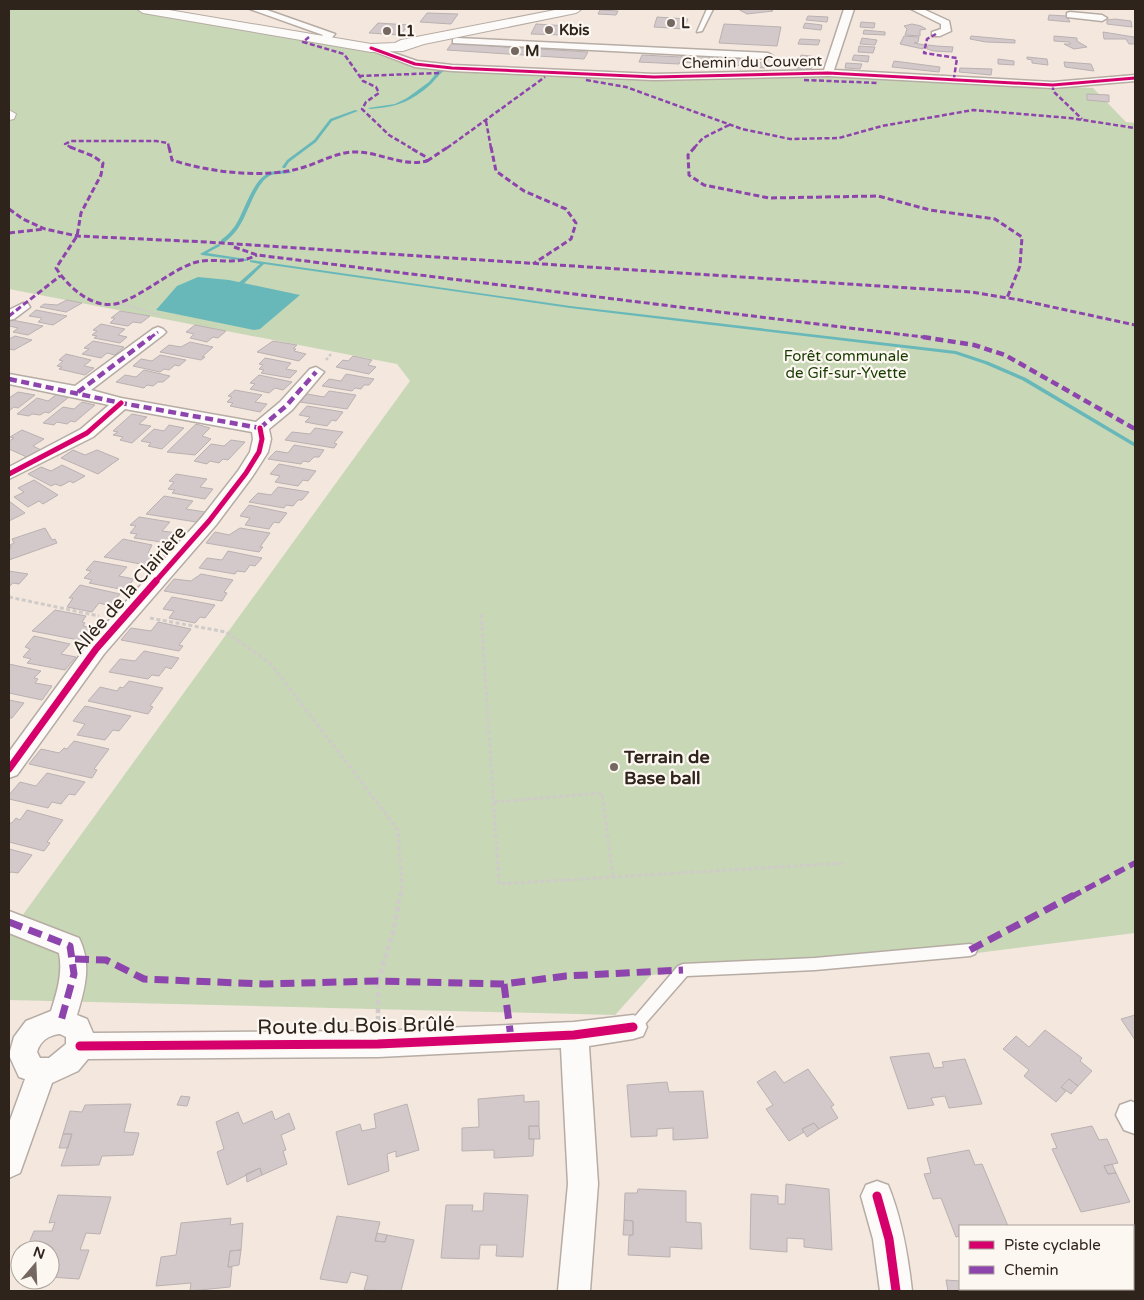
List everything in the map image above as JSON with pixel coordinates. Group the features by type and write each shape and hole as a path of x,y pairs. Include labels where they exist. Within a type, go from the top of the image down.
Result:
{"street":[{"path":"143,9 395,50 419,42 576,9"},
{"path":"255,9 330,34 326,40"},
{"path":"828,73 849,9"},
{"path":"916,9 946,23 946,31 936,34"},
{"path":"1070,15 1085,13 1102,18"},
{"path":"458,41 611,62 768,56"},
{"name":"Chemin du Couvent","path":"395,50 415,64 452,68 611,62 654,77 828,73 1053,85 1135,78"},
{"path":"9,316 23,307"},
{"path":"78,392 158,332"},
{"path":"9,379 78,392 120,403 260,428 286,406 316,372"},
{"path":"9,474 87,433 120,403"},
{"name":"Allée de la Clairière","path":"9,769 96,649 209,520 246,473 259,452 262,439 260,428"},
{"path":"9,922 70,946 75,959 71,991 61,1020"},
{"path":"61,1020 75,1026 80,1031 80,1046 76,1054 65,1064 52,1071 42,1072 27,1066 22,1053 16,1045 42,1025 61,1020"},
{"name":"Route du Bois Brûlé","path":"80,1046 378,1044 574,1035 633,1027"},
{"path":"574,1035 583,1184 574,1291"},
{"path":"9,1163 42,1072"},
{"path":"877,1196 889,1239 896,1291"}],"lane":[{"path":"699,31 710,9"},
{"path":"633,1027 683,970 815,964 970,950"}],"path":[{"path":"118,303 168,317 158,332"},
{"path":"9,597 109,618 140,617 226,632 271,664 398,830 402,887 394,929 378,981 378,1044"},
{"path":"481,614 499,884 846,863"},
{"path":"494,802 602,793 613,877"}],"green space":[{"name":"Forêt communale de Gif-sur-Yvette","path":"9,9 140,9 368,50 412,66 662,78 829,74 1093,88 1126,122 1135,123 1135,933 961,955 651,975 615,1015 9,1000 9,934 410,381 397,364 9,289"}],"water":[{"path":"198,277 229,280 300,295 260,329 254,330 156,310 177,286"}],"building":[{"path":"738,9 770,9 773,11 747,14"},
{"path":"600,10 618,11 616,15 598,14"},
{"path":"427,13 458,14 451,24 420,22"},
{"path":"1049,15 1067,16 1070,22 1048,20"},
{"path":"808,16 828,17 827,22 806,20"},
{"name":"L","path":"657,17 688,19 684,29 654,27"},
{"path":"1107,20 1131,21 1132,27 1107,24"},
{"path":"861,22 875,23 874,28 860,27"},
{"name":"L1","path":"378,23 409,25 400,35 369,33"},
{"path":"805,23 822,25 821,30 803,28"},
{"name":"Kbis","path":"536,24 568,26 563,35 531,34"},
{"path":"724,24 781,27 777,46 719,43"},
{"path":"912,24 926,29 920,30 920,36 905,35 907,29 904,26"},
{"path":"864,30 885,32 885,35 863,34"},
{"path":"1103,32 1134,37 1135,44 1129,44 1126,39 1104,39"},
{"path":"904,36 919,37 918,42 914,43 925,45 923,49 900,44"},
{"path":"971,36 1015,40 1015,43 986,42 970,39"},
{"path":"1054,36 1077,38 1077,41 1087,47 1074,49 1064,44 1071,44 1069,42 1054,41"},
{"path":"862,38 877,40 875,45 860,44"},
{"path":"800,39 820,40 818,45 798,44"},
{"name":"M","path":"452,43 588,52 584,59 447,50"},
{"path":"928,45 953,47 952,52 934,51 927,49"},
{"path":"859,46 875,47 873,53 858,52"},
{"path":"642,55 751,59 749,66 680,62 679,64 639,62"},
{"path":"801,55 818,57 815,62 799,61"},
{"path":"854,55 869,56 868,62 852,60"},
{"path":"1027,57 1047,59 1048,65 1032,63 1032,60 1027,59"},
{"path":"998,59 1014,61 1014,65 998,64"},
{"path":"784,61 813,64 811,69 794,68 796,64 783,63"},
{"path":"894,61 940,67 939,72 892,67"},
{"path":"751,62 766,63 765,68 751,67"},
{"path":"1064,62 1091,64 1094,71 1065,67"},
{"path":"846,63 862,64 860,69 845,68"},
{"path":"960,68 992,69 991,75 959,72"},
{"path":"1087,94 1109,95 1109,102 1087,100"},
{"path":"67,300 82,303 66,312 40,307 44,304 57,305"},
{"path":"36,310 67,316 53,325 38,322 42,318 29,316"},
{"path":"120,311 150,316 141,323 133,322 128,326 110,323 115,318 111,318"},
{"path":"12,320 43,326 28,335 13,332 18,328 9,326 9,322"},
{"path":"101,324 125,329 118,335 127,337 120,343 94,338 97,336 92,335 97,331 93,330"},
{"path":"195,325 226,331 218,338 213,337 207,342 190,338 194,334 186,332"},
{"path":"15,336 32,340 14,350 9,349 9,339"},
{"path":"93,341 124,347 115,355 107,353 101,358 82,354 89,349 84,348"},
{"path":"273,341 297,345 293,349 296,349 294,351 306,354 299,361 257,352"},
{"path":"190,342 213,347 201,360 160,352 169,345 181,347"},
{"path":"66,354 91,360 84,366 94,368 85,375 59,369 62,367 57,366 63,361 59,360"},
{"path":"160,355 186,360 179,366 175,365 169,370 164,369 160,372 133,366 141,359 152,361"},
{"path":"353,356 372,360 368,365 376,367 369,374 336,367 343,360 348,361"},
{"path":"265,358 291,363 286,369 297,371 290,378 261,373 264,370 259,369 263,365 259,364"},
{"path":"144,370 170,376 163,382 158,382 153,386 147,385 144,388 116,382 125,375 136,377"},
{"path":"346,374 374,379 369,385 364,385 361,389 355,388 352,391 322,386 329,379 341,381"},
{"path":"259,375 292,382 283,390 275,388 269,393 250,389 255,384 250,383"},
{"path":"235,390 262,395 255,402 267,404 260,412 230,406 233,403 227,402 232,397 228,396"},
{"path":"329,391 356,395 347,409 300,402 307,394 324,397"},
{"path":"18,392 35,395 18,408 14,407 9,411 9,398"},
{"path":"57,394 69,397 49,413 45,412 40,415 32,414 29,416 17,414 37,398 48,401"},
{"path":"82,402 95,405 75,422 71,421 67,424 57,422 54,425 43,423 63,407 74,409"},
{"path":"307,406 343,412 336,421 332,420 327,426 305,422 310,417 299,415"},
{"path":"132,414 147,417 139,424 151,426 132,443 120,440 123,437 113,435 118,432 113,431"},
{"path":"196,424 210,428 202,436 211,439 195,455 167,452"},
{"path":"169,425 184,428 162,449 148,446 151,443 141,441 154,429 164,431"},
{"path":"315,428 343,432 334,443 337,444 334,448 285,440 292,432 310,434"},
{"path":"22,430 44,439 33,446 41,450 29,458 9,449 9,441 14,438 10,437"},
{"path":"231,440 245,442 228,460 223,459 219,463 210,461 207,464 194,461 211,444 224,446"},
{"path":"294,445 324,450 319,457 314,457 309,462 303,461 301,464 268,459 276,451 288,453"},
{"path":"73,450 85,455 97,450 119,459 98,474 61,458"},
{"path":"279,464 316,471 308,481 303,480 298,486 275,482 280,476 270,474"},
{"path":"62,465 85,476 73,483 70,481 61,486 55,484 51,486 28,474 41,467 51,471"},
{"path":"176,474 207,479 200,487 213,489 205,499 172,493 175,490 168,489 174,482 169,481"},
{"path":"34,480 58,495 43,504 39,501 28,507 14,497 24,492 18,488"},
{"path":"278,487 309,492 293,506 286,505 284,508 249,502 258,493 271,495"},
{"path":"164,496 193,501 186,509 205,512 196,522 146,514"},
{"path":"9,501 25,513 9,521"},
{"path":"249,505 287,513 279,523 274,522 269,529 245,525 250,518 240,516"},
{"path":"139,517 170,522 162,531 177,533 168,543 134,538 137,534 130,533 136,526 130,525"},
{"path":"45,528 52,540 55,539 57,543 9,560 10,545 14,543 12,539"},
{"path":"240,528 270,533 260,547 263,547 259,552 206,543 215,532 229,535"},
{"path":"123,539 152,545 148,553 166,556 156,567 104,557"},
{"path":"228,551 262,558 255,566 250,565 245,572 237,571 235,574 199,568 207,558 222,560"},
{"path":"94,561 127,567 119,576 134,579 125,590 89,583 92,580 84,578 91,571 86,570"},
{"path":"9,571 28,574 19,584 13,583 9,587"},
{"path":"201,574 233,580 224,592 227,593 222,601 164,591 174,579 191,581"},
{"path":"80,585 120,594 111,606 99,603 92,612 67,607 73,598 69,598"},
{"path":"172,597 215,605 205,618 200,617 195,623 169,618 174,611 163,609"},
{"path":"55,610 86,616 82,622 85,623 83,626 100,629 89,642 32,631"},
{"path":"158,622 191,629 179,645 183,646 179,651 121,640 131,628 151,631"},
{"path":"34,636 70,644 61,654 76,657 65,670 27,663 31,659 23,657 30,649 25,647"},
{"path":"144,651 179,658 171,669 166,667 159,676 152,675 148,679 109,672 120,659 135,661"},
{"path":"9,664 41,671 34,678 38,679 35,683 52,686 42,700 9,693"},
{"path":"129,681 163,688 150,706 153,707 148,714 88,701 100,687 117,691 120,687 123,688"},
{"path":"9,700 24,703 12,718 9,718"},
{"path":"85,706 131,716 119,731 113,730 105,740 77,735 85,724 73,721"},
{"path":"74,741 109,749 94,769 97,770 92,778 29,764 41,749 59,753 64,748 67,749"},
{"path":"47,773 85,782 75,795 69,794 61,804 52,802 48,808 9,799 9,795 20,782 36,786"},
{"path":"27,810 63,820 47,842 50,843 44,851 9,842 9,823 12,823 16,818 20,820"},
{"path":"9,849 32,855 18,873 11,872 9,874"},
{"path":"1135,1015 1135,1040 1121,1019"},
{"path":"1045,1030 1082,1058 1080,1061 1092,1071 1078,1086 1069,1079 1061,1087 1066,1091 1056,1102 1024,1076 1029,1070 1003,1049 1016,1036 1029,1047"},
{"path":"929,1053 934,1068 944,1067 942,1062 965,1059 982,1104 949,1108 945,1096 931,1098 934,1105 908,1109 890,1057"},
{"path":"808,1069 834,1105 831,1107 838,1118 819,1129 814,1123 802,1129 804,1132 789,1141 766,1109 773,1105 757,1082 775,1071 784,1083"},
{"path":"1069,1079 1078,1086 1071,1094 1061,1087"},
{"path":"667,1082 669,1092 703,1091 708,1138 673,1140 673,1128 657,1129 657,1136 631,1137 627,1085"},
{"path":"524,1095 524,1102 539,1101 539,1126 529,1126 529,1139 534,1139 533,1156 494,1158 494,1150 462,1151 462,1128 479,1127 478,1099"},
{"path":"181,1096 190,1097 187,1106 177,1105"},
{"path":"131,1104 124,1132 139,1133 133,1155 102,1156 99,1165 61,1166 72,1134 63,1134 70,1111 82,1112 85,1105"},
{"path":"407,1104 419,1150 396,1157 396,1151 387,1154 389,1171 348,1185 336,1132 360,1124 362,1131 376,1128 374,1114"},
{"path":"272,1111 275,1120 289,1113 295,1129 281,1135 286,1150 283,1151 287,1164 262,1175 260,1168 227,1185 217,1152 224,1149 216,1122 238,1112 243,1124"},
{"path":"814,1123 819,1129 807,1137 802,1129"},
{"path":"529,1126 539,1126 540,1139 529,1139"},
{"path":"1092,1126 1099,1140 1107,1139 1118,1163 1104,1166 1108,1174 1116,1173 1130,1202 1081,1212 1052,1149 1057,1148 1051,1134"},
{"path":"63,1134 72,1134 68,1148 59,1148"},
{"path":"969,1150 975,1165 982,1164 1008,1225 959,1225 959,1236 956,1237 941,1198 933,1199 924,1174 931,1173 927,1158"},
{"path":"1112,1164 1116,1173 1108,1174 1104,1166"},
{"path":"260,1168 262,1175 247,1182 246,1174"},
{"path":"786,1184 829,1189 832,1250 804,1247 804,1239 787,1238 787,1252 750,1249 751,1194 778,1196 778,1204 785,1204"},
{"path":"638,1189 686,1191 686,1222 701,1223 702,1249 670,1247 670,1257 628,1255 629,1236 633,1235 633,1221 624,1220 625,1193 637,1193"},
{"path":"484,1193 528,1195 523,1257 496,1256 497,1245 480,1245 479,1259 441,1258 446,1205 473,1205 472,1211 483,1211"},
{"path":"58,1195 111,1197 100,1234 86,1233 80,1250 89,1250 79,1279 60,1278 60,1240 30,1240 34,1231 52,1231 55,1222 49,1223"},
{"path":"337,1216 380,1222 375,1241 385,1242 387,1235 414,1240 401,1291 364,1290 368,1276 351,1272 347,1283 320,1279"},
{"path":"231,1218 230,1225 243,1223 241,1250 230,1251 228,1267 232,1267 230,1287 190,1291 191,1283 156,1286 161,1257 176,1255 181,1223"},
{"path":"624,1220 633,1221 633,1235 623,1235"},
{"path":"377,1233 387,1235 385,1242 375,1241"},
{"path":"1135,1240 1135,1291 1109,1291 1134,1290"},
{"path":"241,1250 239,1265 228,1267 230,1251"},
{"path":"946,1280 959,1281 959,1290 993,1290 993,1291 948,1291"}],"waterway":[{"path":"370,108 389,106 409,99 430,83 444,69"},
{"path":"284,167 288,161 315,141 331,120 356,111"},
{"path":"223,241 238,225 258,186 264,179 272,173 289,172"},
{"path":"218,245 202,254 246,260"},
{"path":"252,261 570,307 956,353 987,363 1024,379 1135,445"},
{"path":"236,288 263,263"}],"marked path":[{"path":"936,34 927,39 924,53 957,58 954,78"},
{"path":"257,255 234,262 194,263 118,303 99,302 82,295 67,284 56,268 77,236 81,213 101,175 103,163 88,153 65,144 71,141 156,141 168,143 172,160 215,170 249,172 293,170 339,154 355,152 411,163 427,161 426,157 389,135 362,109 366,102 379,93 376,87 363,81 358,71 344,54 303,42 309,37"},
{"path":"359,76 439,73"},
{"path":"427,161 467,135 545,77"},
{"path":"586,80 626,87 742,129 790,139 839,138 882,126 973,110 1070,118 1135,128"},
{"path":"804,80 879,83"},
{"path":"1053,85 1053,91 1082,119"},
{"path":"486,121 496,171 524,191 566,209 576,223 571,239 533,264"},
{"path":"729,125 703,138 688,155 689,175 704,185 769,198 878,196 930,210 995,219 1022,237 1020,266 1007,298"},
{"path":"9,209 23,219 45,229 77,236 206,242 971,292 1020,300 1135,325"},
{"path":"9,233 44,229"},
{"path":"234,247 257,255 886,331 974,345 1005,355 1135,429"},
{"path":"9,316 60,276"},
{"path":"78,392 158,332"},
{"path":"260,428 286,406 316,372"},
{"path":"9,379 78,392 121,403 260,428"},
{"path":"970,950 1135,863"},
{"path":"9,922 70,946 73,955 74,974 61,1021"},
{"path":"75,959 106,960 144,979 264,984 378,981 504,984 566,976 683,970"},
{"path":"504,984 511,1038"}],"cycle path":[{"path":"371,48 415,64 452,68 654,77 828,73 1053,85 1135,78"},
{"path":"9,474 87,433 121,403"},
{"path":"9,769 96,649 209,521 246,473 259,452 262,439 260,428"},
{"path":"80,1046 378,1044 574,1035 633,1027"},
{"path":"877,1196 889,1239 896,1291"}],"place":[{"name":"L","path":"671,23"},
{"name":"Kbis","path":"549,30"},
{"name":"L1","path":"387,31"},
{"name":"M","path":"515,51"},
{"name":"Terrain de Base ball","path":"614,767"}]}
